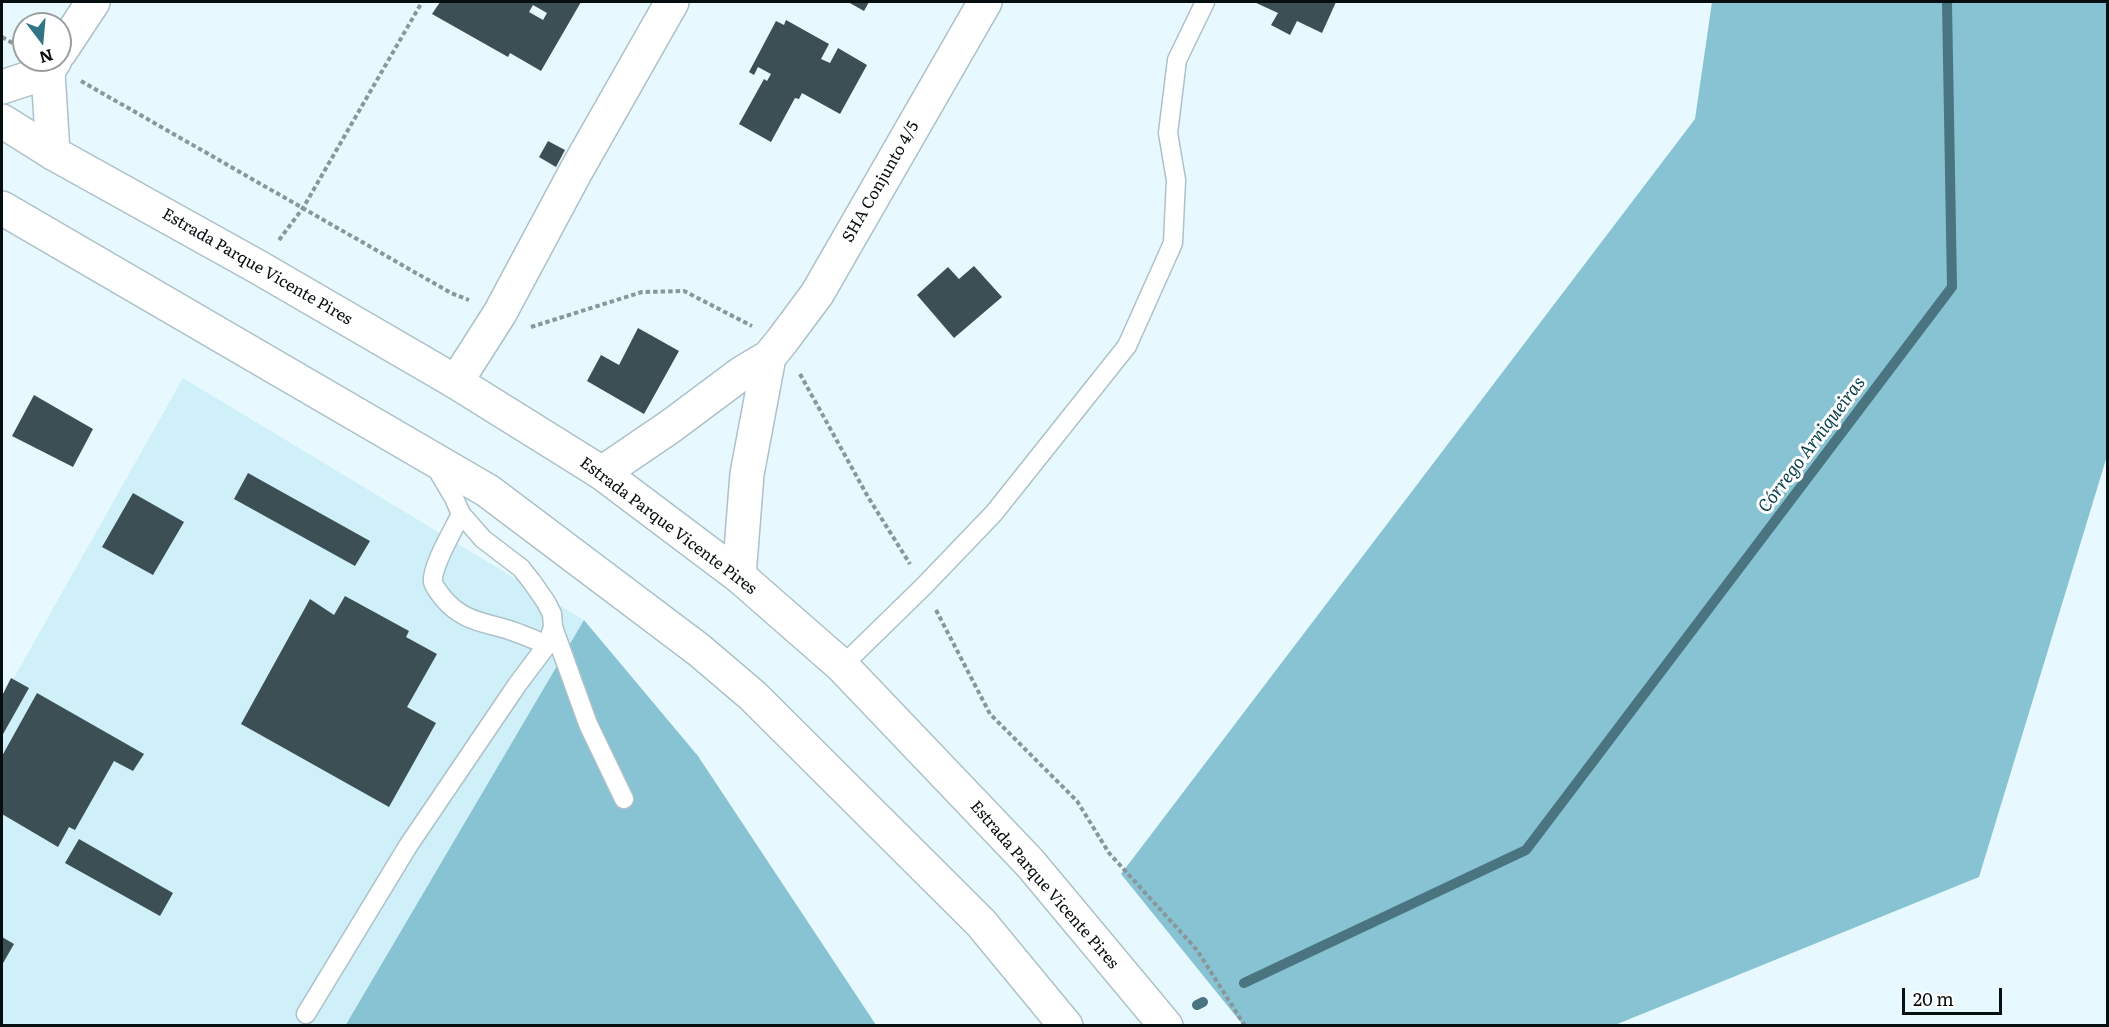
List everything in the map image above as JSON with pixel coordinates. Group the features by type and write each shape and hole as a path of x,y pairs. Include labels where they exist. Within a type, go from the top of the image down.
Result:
{"main road":[{"path":"72,29 93,2"},
{"path":"456,382 500,313 576,171 672,2"},
{"name":"SHA Conjunto 4/5","path":"602,472 671,426 775,349 817,294 985,2"},
{"path":"2,87 28,72"},
{"path":"49,72 53,153"},
{"name":"Estrada Parque Vicente Pires","path":"2,121 53,153 258,267 456,382 602,472 739,576 842,666 1030,863 1166,1026"},
{"path":"2,208 488,491 699,650 753,696 981,923 1065,1026"},
{"name":"SHA Conjunto 4/5","path":"739,576 747,474 775,349"}],"lane":[{"path":"842,666 994,513 1127,346 1173,243 1176,180 1168,133 1177,60 1205,2"},
{"path":"430,456 461,514 483,539 521,568 546,602 588,724 624,799"},
{"path":"461,514 435,569 433,583 440,595 451,608 466,617 547,645"},
{"path":"306,1014 408,846 517,685 547,645 553,627"}],"path":[{"path":"258,267 303,208 422,2"},
{"path":"69,72 451,293 532,327 642,292 684,291 775,349 924,586 990,714 1077,801 1109,853 1197,950 1245,1026"}],"shaded area":[{"path":"1712,2 2107,2 2107,456 1979,877 1615,1025 1243,1025 1121,874 1695,119"},
{"path":"183,378 584,620 345,1025 2,1026 2,699"},
{"path":"584,620 698,756 876,1025 345,1026"}],"building":[{"path":"440,2 581,2 541,71 510,53 508,57 432,14","holes":["533,5 547,13 543,20 529,12"]},
{"path":"848,2 869,2 864,11"},
{"path":"1254,2 1336,2 1322,33 1297,21 1290,35 1271,25 1278,13"},
{"path":"786,20 829,44 821,59 830,63 838,48 867,65 840,114 802,93 799,99 795,98 771,142 739,124 764,79 767,81 771,74 758,67 754,75 749,72 776,21 784,25"},
{"path":"548,141 565,150 556,167 539,157"},
{"path":"974,266 1002,297 954,338 917,295 948,267 959,279"},
{"path":"638,328 679,351 644,414 587,381 601,355 619,365"},
{"path":"34,395 93,429 73,467 12,436"},
{"path":"248,473 370,541 355,566 234,499"},
{"path":"133,493 184,522 153,575 102,547"},
{"path":"345,596 409,631 406,637 437,654 407,707 436,723 389,807 241,724 310,599 334,615"},
{"path":"11,678 29,688 2,736 2,696"},
{"path":"37,693 144,754 133,771 114,761 75,830 69,827 58,847 2,814 2,756"},
{"path":"79,839 173,893 160,916 65,863"},
{"path":"2,937 14,944 2,965"}],"waterway":[{"name":"Córrego Arniqueiras","path":"1244,983 1526,850 1952,287 1947,2"},
{"path":"1197,1005 1203,1002"}]}
